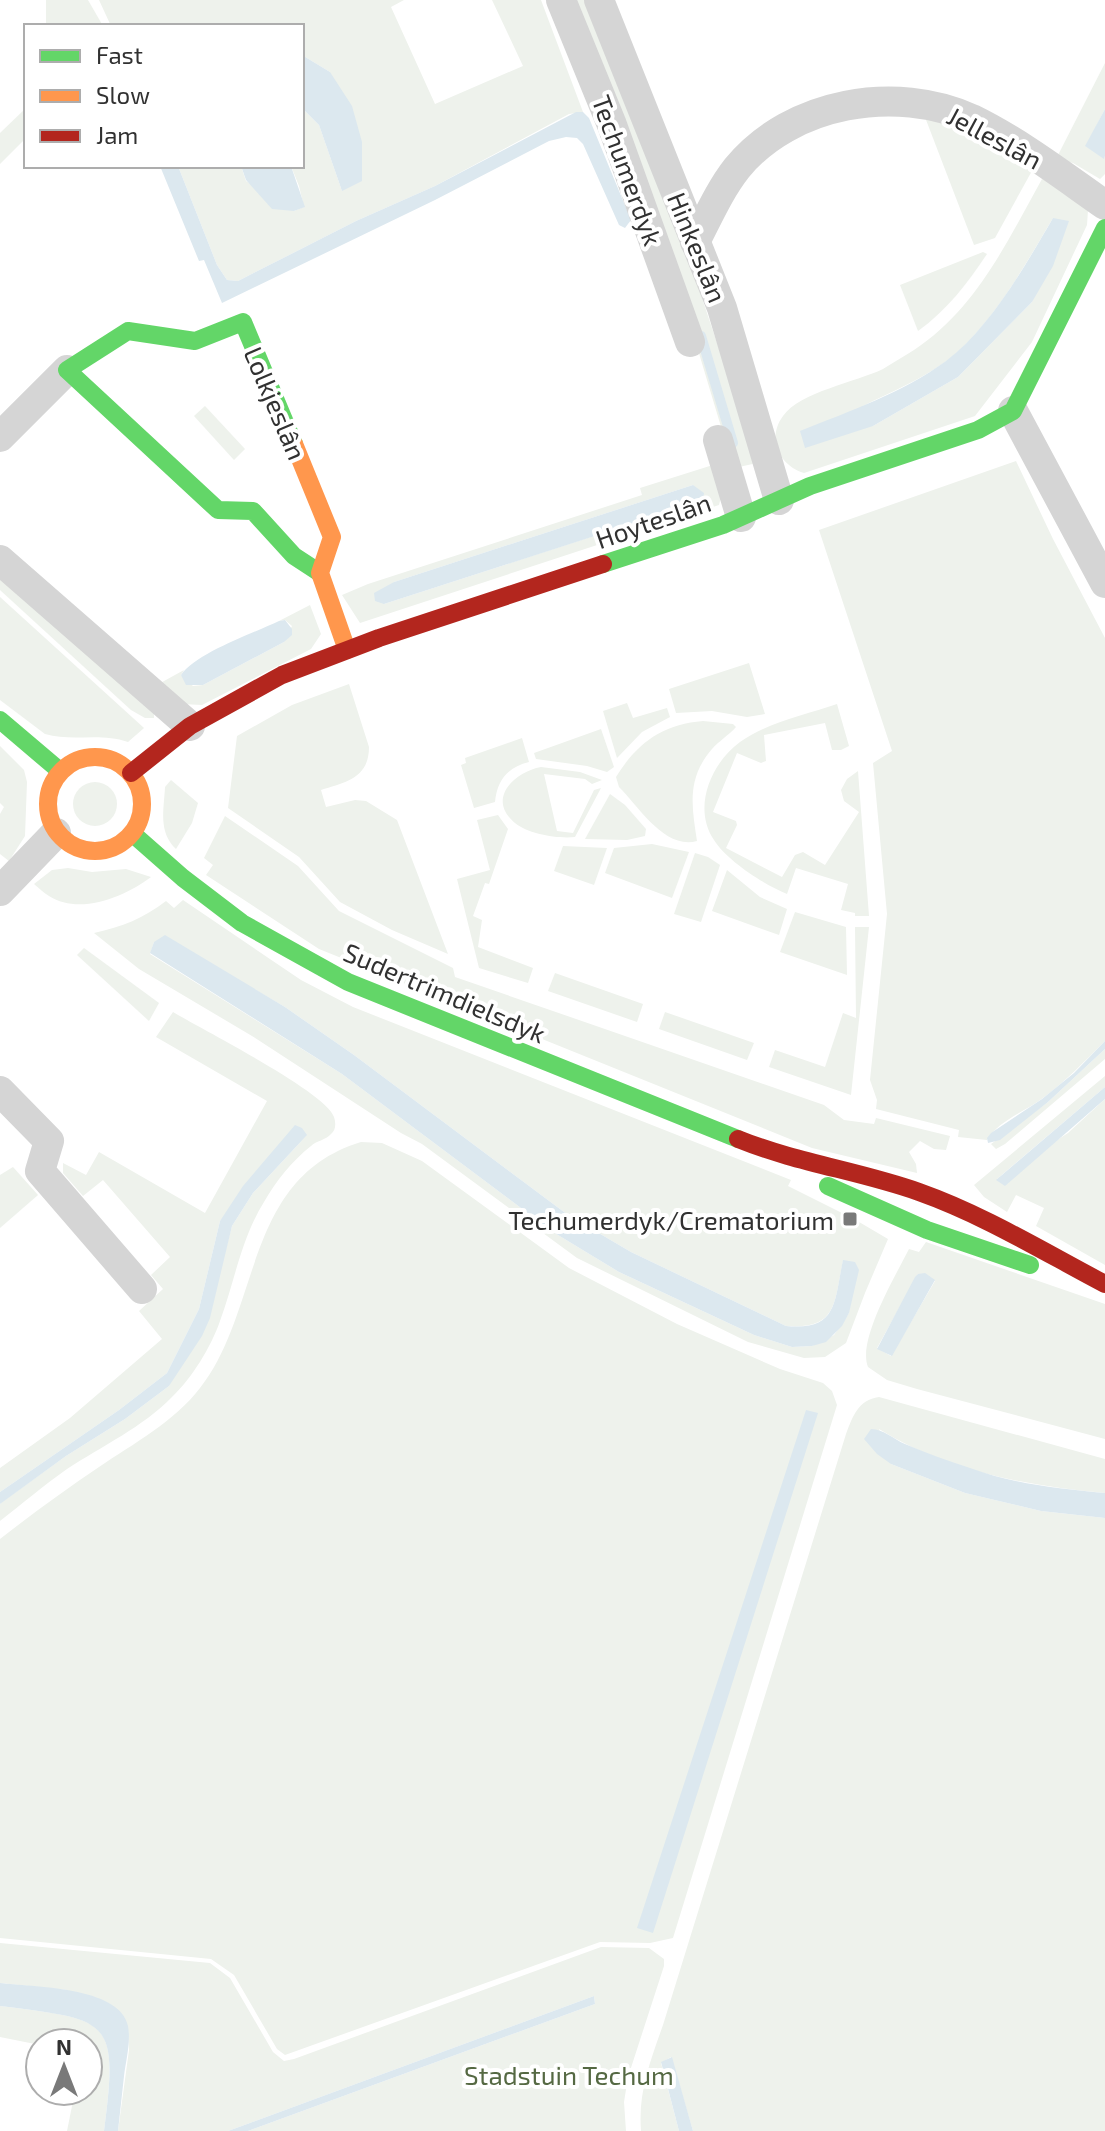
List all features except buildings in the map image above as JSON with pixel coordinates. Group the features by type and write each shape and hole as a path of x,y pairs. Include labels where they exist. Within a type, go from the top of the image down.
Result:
{"street":[{"name":"Techumerdyk","path":"561,0 612,125 690,342"},
{"name":"Hinkeslân","path":"599,0 722,308 779,500"},
{"name":"Jelleslân","path":"695,242 724,187 756,150 805,119 836,108 871,102 923,104 972,120 1044,163 1105,205"},
{"path":"1105,228 1013,411 1105,583"},
{"name":"Lolkjeslân","path":"0,437 67,370 128,331 195,341 243,322 332,537 320,573"},
{"path":"67,370 218,510 253,511 294,556 320,573 347,650"},
{"name":"Hoyteslân","path":"131,773 190,726 282,675 347,650 741,517 810,486 978,430 1013,411"},
{"path":"718,440 741,517"},
{"path":"0,560 190,726"},
{"path":"0,720 60,771"},
{"path":"96,757 116,761 131,773 140,787 143,803 140,820 133,834 116,848 94,853 73,848 56,833 49,819 47,802 51,786 60,771 76,760 96,757"},
{"path":"0,891 56,833"},
{"name":"Sudertrimdielsdyk","path":"133,834 183,878 242,923 348,982 764,1150 919,1192 982,1219 1105,1284"},
{"path":"0,1091 49,1141 40,1171 142,1289"},
{"name":"Sudertrimdielsdyk","path":"764,1150 816,1180 908,1223 970,1247 1105,1284"}],"green space":[{"path":"46,0 88,0 102,24 46,24"},
{"path":"99,0 404,0 391,7 435,104 523,66 492,0 541,0 583,112 569,114 435,186 356,221 238,281 227,280 217,265 179,168 242,168 246,181 294,211 304,207 292,168 304,168 305,111 319,125 342,191 330,72 304,56 304,24 110,24"},
{"path":"571,0 586,0 692,268 757,463 739,467 728,450 698,350"},
{"path":"1105,63 1105,109 1086,146 1105,156 1105,174 1100,179 1073,163 1056,159"},
{"path":"24,110 24,140 0,164 0,133"},
{"path":"923,112 949,119 1033,169 995,238 974,245"},
{"path":"1042,179 1063,187 1088,210 1087,225 1032,342 975,416 804,473 788,464 776,442 778,425 783,416 802,400 883,369 936,333 955,315 988,273","holes":["1053,218 1032,302 958,377 873,426 863,406 926,374 961,348 992,314"]},
{"path":"983,252 987,254 964,286 918,331 900,285"},
{"path":"205,406 245,449 234,460 194,416"},
{"path":"1016,461 1105,638 1105,1041 1060,1085 1005,1122 987,1140 958,1137 959,1130 876,1109 877,1100 870,1080 887,914 873,763 892,751 819,530"},
{"path":"716,464 721,497 719,505 360,623 342,595 642,495 640,488","holes":["693,485 702,501 384,604 394,582"]},
{"path":"0,572 154,710 154,718 145,718 131,710 0,590"},
{"path":"0,597 144,728 128,742 55,736 45,734 0,700"},
{"path":"310,605 321,634 311,649 202,705 182,704 155,686 184,670 181,675 193,686 203,685 284,642 292,626 285,620 279,621"},
{"path":"749,663 765,714 747,717 712,711 676,713 669,689"},
{"path":"349,684 369,747 368,757 365,766 354,777 321,790 326,807 355,800 366,801 397,820 448,954 392,930 340,902 299,857 228,808 237,736 292,705"},
{"path":"627,703 633,718 667,708 670,717 642,732 617,758 603,711"},
{"path":"837,704 849,746 832,750 825,723 764,735 766,761 761,763 737,753 713,812 736,821 726,848 782,877 795,855 803,852 825,865 859,812 844,801 841,790 847,779 858,771 869,916 855,916 855,913 841,910 848,884 796,868 787,894 768,885 720,848 708,827 705,814 705,800 713,774 740,742 775,724"},
{"path":"703,721 733,724 736,727 712,749 698,771 693,794 697,841 685,842 674,839 654,825 619,787 616,777 633,754 652,737 675,726"},
{"path":"601,729 614,767 607,772 536,759 534,753"},
{"path":"522,738 529,762 515,767 505,776 498,787 495,802 474,808 461,765 466,763 465,758"},
{"path":"0,746 24,770 27,782 25,836 9,861 0,854 0,814 4,807 0,803"},
{"path":"541,767 580,772 602,780 592,784 585,779 544,774 557,831 573,833 594,790 601,788 575,837 535,833 515,823 507,814 503,796 507,788 521,774"},
{"path":"171,780 198,803 192,823 176,849 170,842 163,820 165,787"},
{"path":"95,782 111,788 117,804 111,820 95,826 79,820 73,804 79,788"},
{"path":"610,794 625,805 646,829 645,836 627,840 585,839"},
{"path":"498,815 508,829 489,884 485,883 473,916 482,920 478,947 533,968 528,983 479,968 457,879 490,870 477,820"},
{"path":"225,816 298,866 339,911 453,968 455,977 824,1105 844,1120 874,1124 876,1118 950,1136 946,1150 934,1149 920,1141 909,1152 917,1173 812,1148 319,949 206,875 213,865 204,858"},
{"path":"652,844 689,852 672,898 605,873 614,848"},
{"path":"563,846 607,848 594,885 554,871"},
{"path":"695,853 720,865 701,922 674,914"},
{"path":"68,868 92,872 126,869 151,877 116,897 88,904 61,902 34,884 52,870"},
{"path":"727,870 760,897 787,909 779,935 712,911"},
{"path":"183,900 301,980 353,1007 791,1180 788,1186 888,1239 846,1343 825,1357 804,1358 748,1342 577,1258 422,1144 252,1036 139,969 94,933 132,921 166,901 174,908","holes":["154,942 233,977 285,1007 354,1055 568,1215 631,1252 786,1326 803,1326 825,1318 835,1301 843,1261 849,1313 834,1335 812,1346 792,1347 754,1335 619,1272 553,1232 342,1074 150,954"]},
{"path":"795,912 846,927 847,975 780,952"},
{"path":"855,927 869,927 851,1095 769,1067 775,1050 825,1067 843,1013 856,1018"},
{"path":"84,948 159,1003 149,1021 77,955"},
{"path":"555,973 643,1004 637,1022 548,991"},
{"path":"173,1012 309,1092 334,1117 335,1128 329,1136 313,1144 297,1158 264,1202 244,1245 212,1341 187,1381 148,1418 67,1469 0,1521 2,1502 169,1386 225,1252 232,1226 253,1193 307,1135 220,1221 199,1309 167,1373 0,1492 0,1468 70,1418 162,1339 139,1311 163,1289 151,1275 170,1257 103,1180 83,1196 63,1173 63,1163 86,1175 99,1152 205,1213 267,1101 156,1037"},
{"path":"665,1012 754,1043 747,1060 659,1029"},
{"path":"1105,1049 1105,1059 1005,1144 996,1149 991,1144 1048,1102"},
{"path":"1105,1076 1105,1087 997,1179 1068,1133 1105,1099 1105,1265 1036,1226 1044,1208 1016,1195 1007,1212 984,1197 974,1185"},
{"path":"361,1142 382,1143 422,1161 569,1268 677,1324 780,1369 823,1383 832,1391 837,1405 673,1938 650,1943 600,1942 285,2055 277,2049 234,1975 211,1959 0,1938 0,1539 153,1431 190,1400 220,1356 275,1215 295,1185 323,1160"},
{"path":"13,1167 38,1195 0,1228 0,1175"},
{"path":"926,1242 1105,1304 1105,1439 887,1380 868,1367 868,1341 880,1308 909,1249 919,1252","holes":["918,1274 935,1281 891,1356 877,1348"]},
{"path":"879,1397 1105,1459 1105,1493 1076,1490 1017,1481 960,1466 905,1444 879,1429 891,1464 965,1493 1041,1511 1105,1518 1105,2131 693,2131 671,2057 661,2063 679,2131 641,2131 641,2103 650,2065 846,1434 861,1405"},
{"name":"Stadstuin Techum","path":"0,1943 210,1963 230,1978 273,2052 284,2061 601,1947 649,1948 664,1959 664,1966 628,2077 624,2102 626,2131 248,2131 595,2004 594,1996 228,2131 118,2131 129,2050 128,2027 67,1990 0,1983"},
{"path":"0,2006 64,2015 85,2021 93,2027 24,2027 24,2042 0,2037"},
{"path":"104,2042 109,2065 104,2131 67,2131 72,2107 104,2107"}],"shaded area":[{"path":"304,56 330,72 352,106 362,142 362,181 342,191 319,125 305,111"},
{"path":"1105,109 1105,156 1104,159 1085,146"},
{"path":"576,112 583,112 589,118 631,220 625,228 619,225 583,144 577,138 566,137 549,141 222,303 204,260 199,261 161,168 179,168 217,265 227,280 238,281 356,221 435,186"},
{"path":"242,168 292,168 305,207 294,211 272,209 246,180"},
{"path":"1053,218 1069,221 1053,266 1032,302 958,377 873,426 805,448 800,431 894,392 946,361 962,347 1006,295"},
{"path":"693,485 704,493 703,501 384,604 375,601 374,593 394,582"},
{"path":"285,620 292,629 292,635 284,642 203,685 186,685 181,675 199,659"},
{"path":"165,935 285,1007 568,1215 631,1252 786,1326 816,1324 825,1318 835,1301 843,1260 855,1262 859,1270 849,1313 842,1326 826,1342 792,1347 754,1335 619,1272 553,1232 342,1074 150,953 154,942"},
{"path":"1105,1041 1105,1049 1048,1102 1000,1140 988,1143 991,1133 1042,1099 1074,1073"},
{"path":"1105,1087 1105,1099 1005,1186 996,1180"},
{"path":"295,1125 307,1135 253,1193 232,1226 210,1318 202,1336 169,1386 0,1504 0,1492 167,1373 199,1309 220,1221 243,1186"},
{"path":"925,1273 935,1280 892,1356 877,1349 915,1277"},
{"path":"806,1410 818,1413 653,1933 637,1928"},
{"path":"871,1429 987,1474 1053,1488 1105,1493 1105,1518 1041,1511 965,1493 891,1464 864,1439"},
{"path":"0,1983 73,1991 109,2003 121,2013 128,2026 129,2038 118,2131 104,2131 109,2065 104,2027 92,2027 64,2015 0,2006"},
{"path":"594,1996 595,2004 248,2131 228,2131"},
{"path":"672,2057 693,2131 679,2131 661,2062"}],"waterway":[{"path":"701,336 733,443"}],"traffic: fast":[{"path":"603,564 723,525 810,486 978,430 1013,411 1105,228"},
{"path":"294,444 243,322 195,341 128,331 67,370 218,510 253,511 294,556 320,573"},
{"path":"0,720 60,771"},
{"path":"133,834 183,878 242,923 348,982 738,1139"},
{"path":"828,1186 927,1230 1030,1265"}],"traffic: slow":[{"path":"294,444 332,537 320,573 347,650"},
{"path":"86,757 104,757 129,770 139,786 142,804 139,822 129,838 104,851 86,851 61,838 48,813 48,795 61,770 86,757"}],"traffic: jam":[{"path":"131,773 190,726 282,675 379,638 603,564"},
{"path":"738,1139 943,1201 1105,1284"}],"place":[{"name":"Techumerdyk/Crematorium","path":"850,1219"}]}
